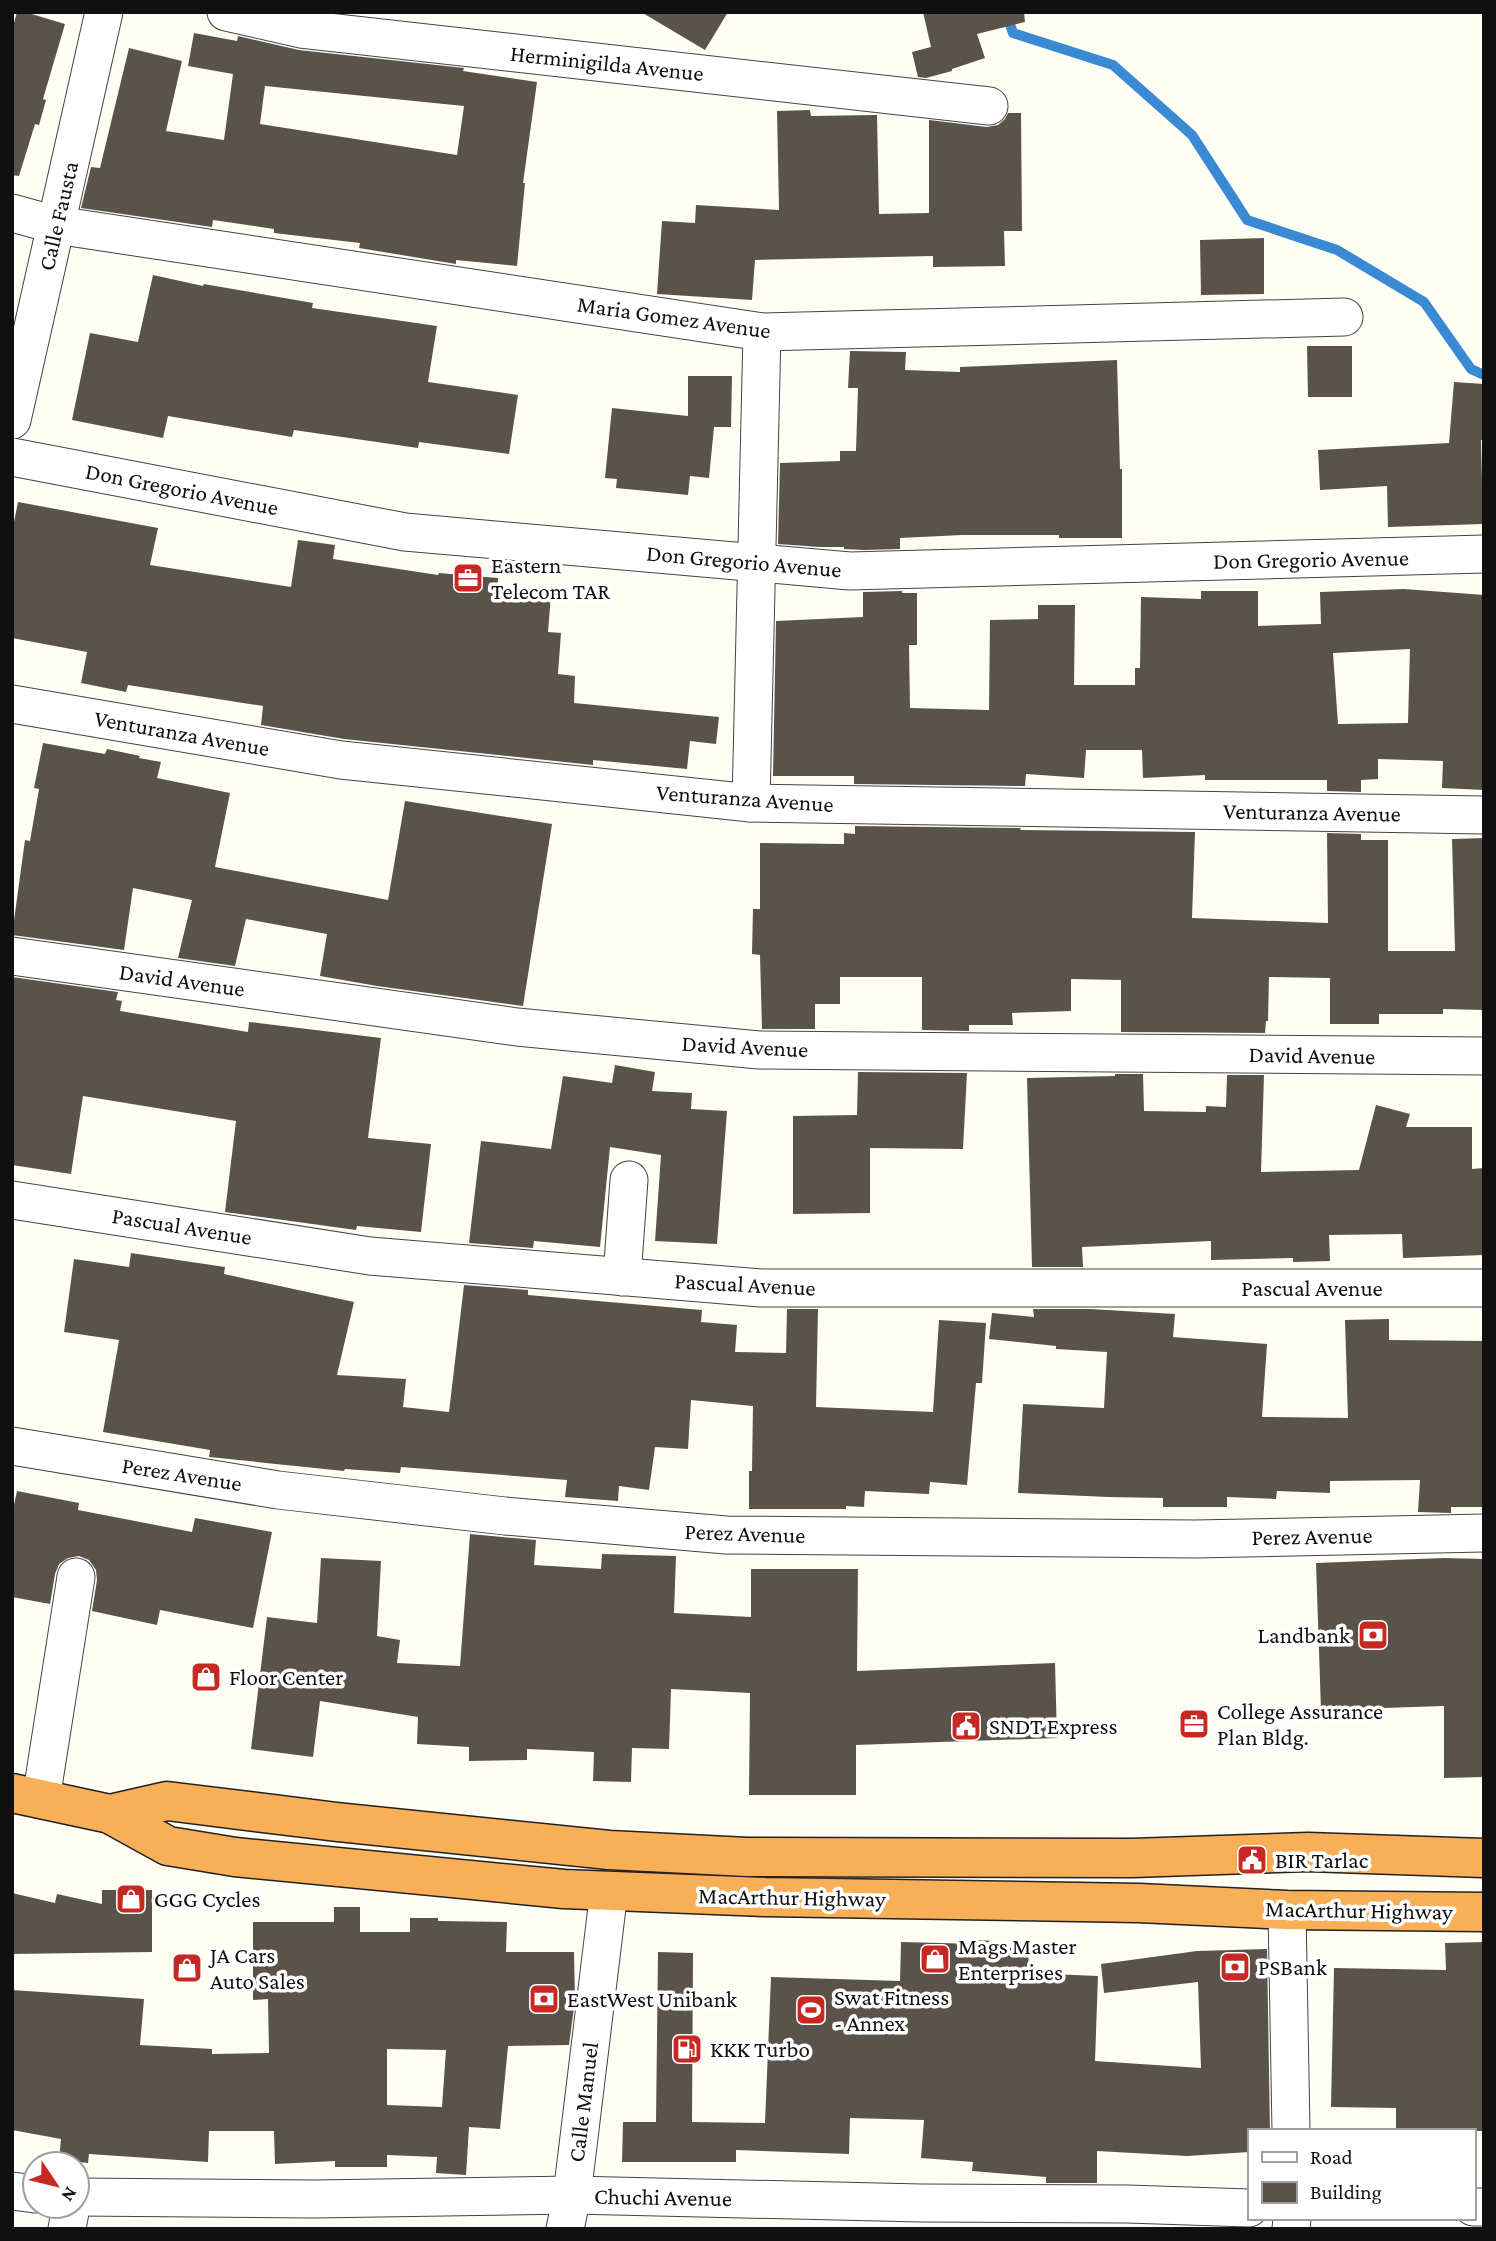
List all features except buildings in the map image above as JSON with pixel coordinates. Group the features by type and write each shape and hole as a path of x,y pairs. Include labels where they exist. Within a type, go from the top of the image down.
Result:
{"highway":[{"name":"MacArthur Highway","path":"27,1796 110,1814 168,1846 235,1857 564,1889 765,1898 1139,1903 1287,1910 1484,1912"},
{"name":"MacArthur Highway","path":"110,1814 167,1801 337,1822 609,1850 747,1857 1132,1858 1308,1852 1484,1858"}],"street":[{"name":"Calle Fausta","path":"12,420 104,12"},
{"name":"Herminigilda Avenue","path":"226,12 301,29 989,106"},
{"name":"Maria Gomez Avenue","path":"12,214 56,225 762,332 1344,317"},
{"path":"751,803 762,332"},
{"name":"Don Gregorio Avenue","path":"12,457 405,532 850,571 1484,554"},
{"name":"Venturanza Avenue","path":"12,704 341,760 751,803 1484,815"},
{"name":"David Avenue","path":"12,956 517,1027 759,1049 1484,1056"},
{"path":"622,1277 629,1180"},
{"name":"Pascual Avenue","path":"12,1200 370,1256 761,1288 1484,1288"},
{"name":"Perez Avenue","path":"12,1446 278,1490 505,1516 726,1535 1195,1539 1484,1533"},
{"path":"27,1796 76,1577"},
{"name":"Calle Manuel","path":"568,2212 608,1891"},
{"path":"1287,1910 1291,2129"},
{"name":"Chuchi Avenue","path":"91,2198 311,2214 568,2212 1127,2216 1248,2208"}],"waterway":[{"path":"1007,16 1013,33 1113,65 1192,135 1247,220 1337,250 1424,302 1471,369 1484,375"}],"place":[{"name":"Eastern Telecom TAR","path":"468,578"},
{"name":"Landbank","path":"1373,1635"},
{"name":"Floor Center","path":"206,1677"},
{"name":"College Assurance Plan Bldg.","path":"1194,1724"},
{"name":"SNDT Express","path":"966,1726"},
{"name":"BIR Tarlac","path":"1252,1860"},
{"name":"GGG Cycles","path":"131,1899"},
{"name":"Mags Master Enterprises","path":"935,1959"},
{"name":"PSBank","path":"1235,1967"},
{"name":"JA Cars Auto Sales","path":"187,1968"},
{"name":"EastWest Unibank","path":"544,1999"},
{"name":"Swat Fitness - Annex","path":"811,2010"},
{"name":"KKK Turbo","path":"687,2049"}]}
